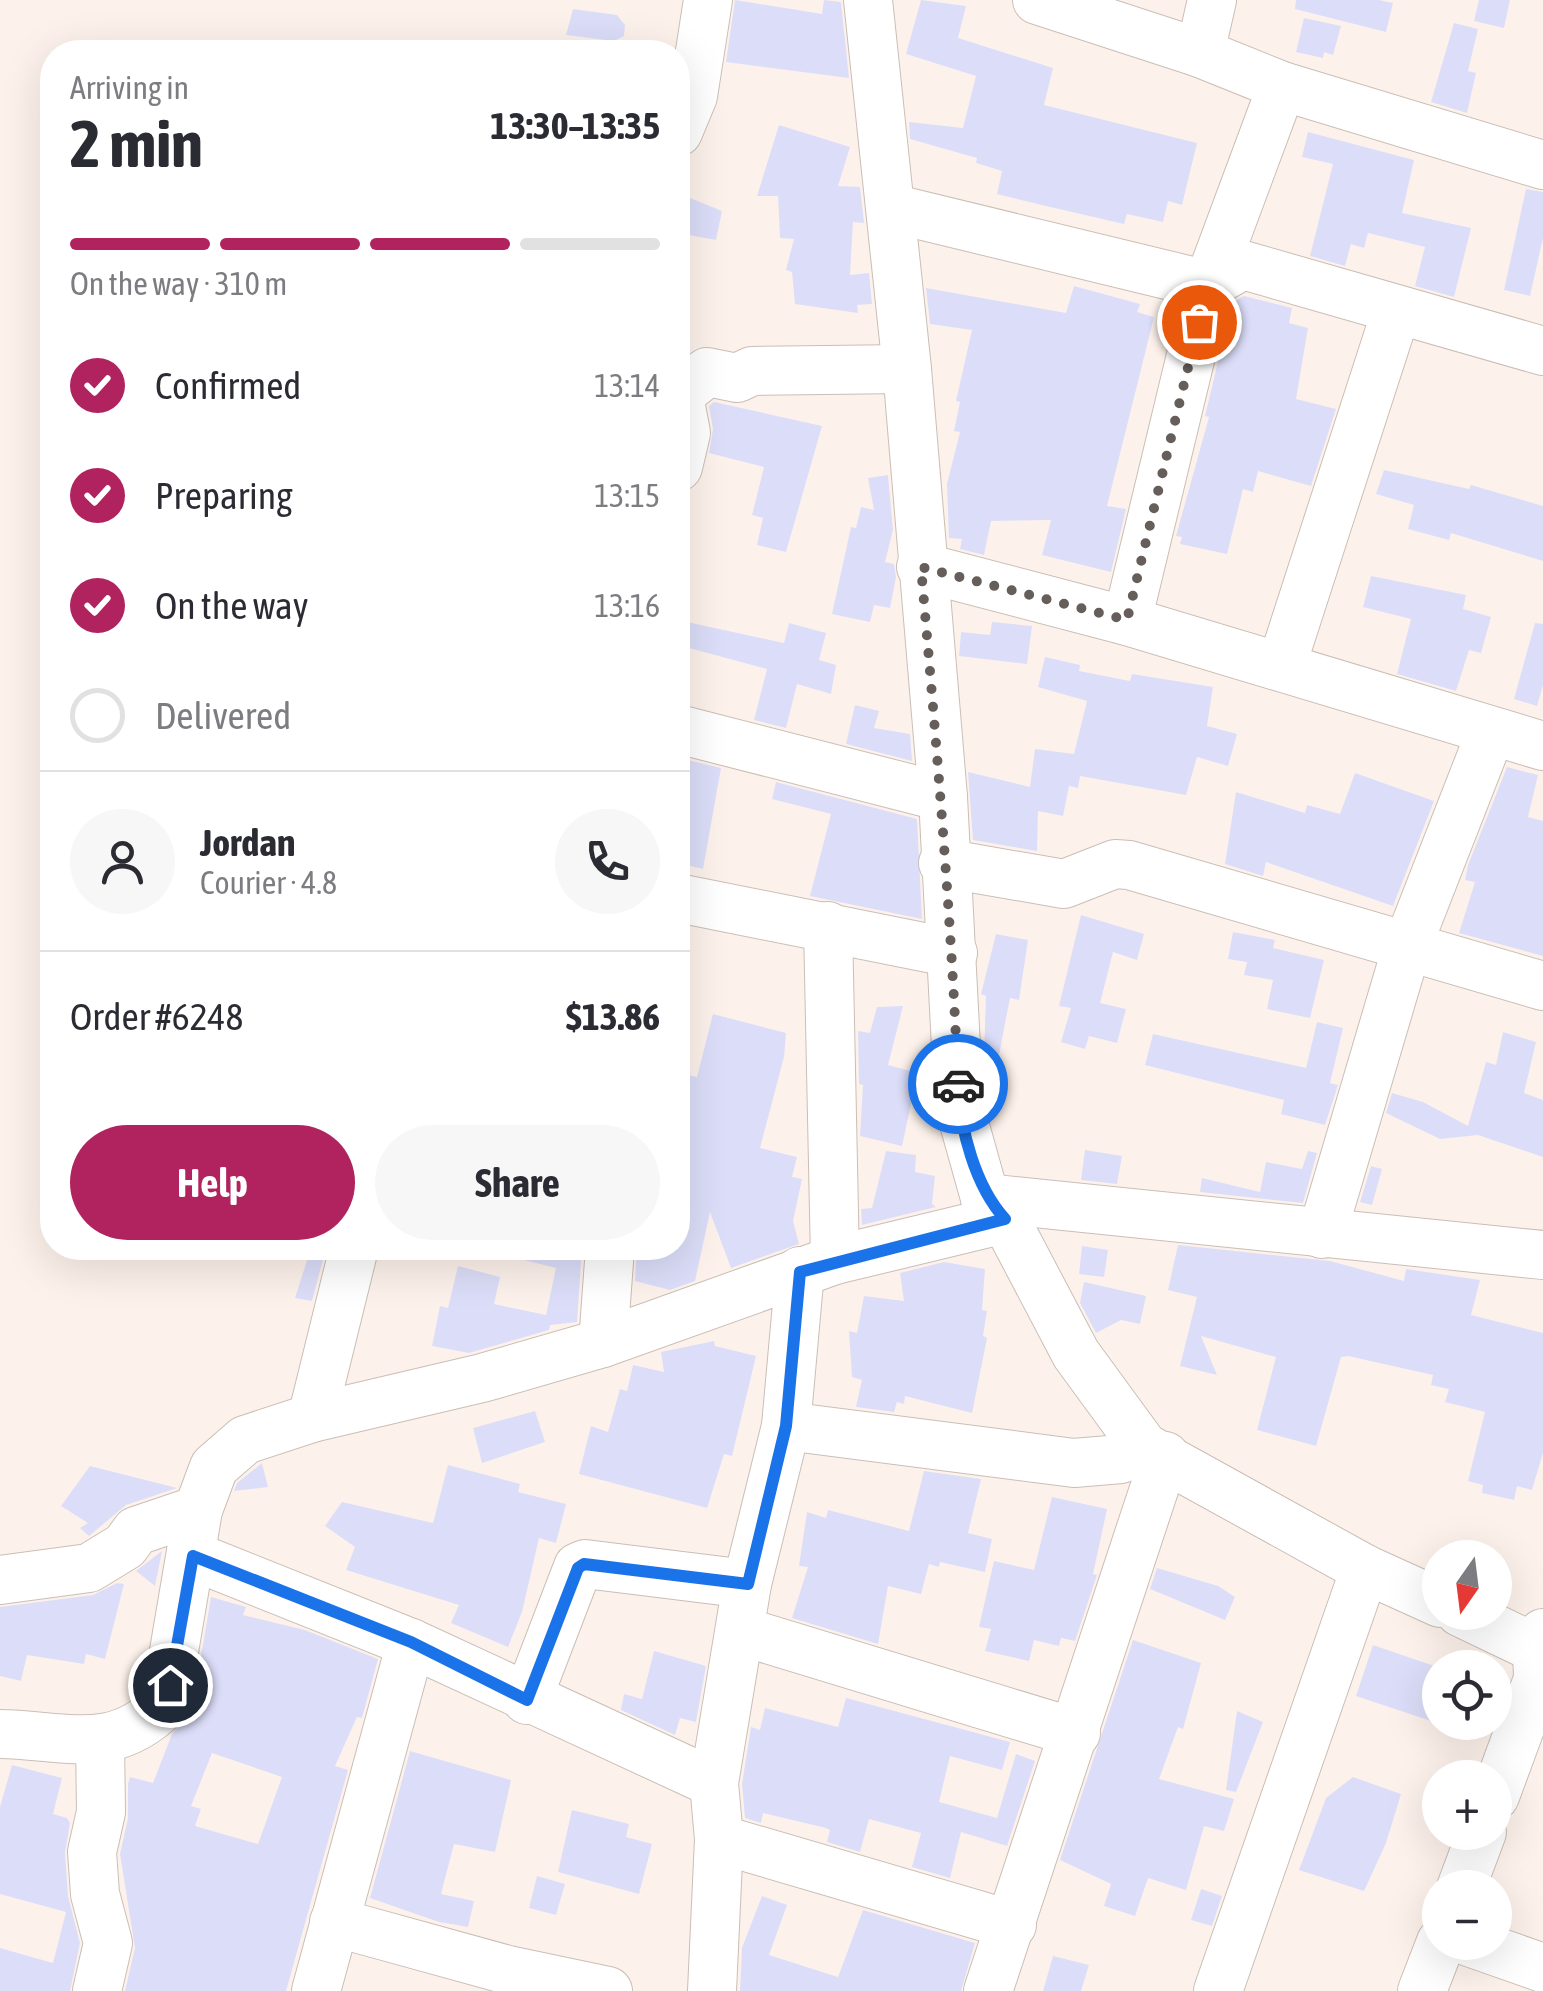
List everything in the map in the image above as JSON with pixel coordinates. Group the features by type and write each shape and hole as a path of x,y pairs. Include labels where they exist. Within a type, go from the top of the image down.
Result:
{"street":[{"path":"690,101 708,0"},
{"path":"868,0 907,369 942,798 942,863 953,953 959,1105 995,1208 1076,1354 1155,1451 1366,1569 1422,1595"},
{"path":"1200,53 1212,0"},
{"path":"1068,4 1282,86 1543,165"},
{"path":"1127,620 1208,285 1282,86"},
{"path":"891,208 1208,285 1242,265 1543,352"},
{"path":"1282,667 1396,312"},
{"path":"690,384 707,372 737,378 752,372 907,369"},
{"path":"921,567 1127,620 1543,746"},
{"path":"690,732 942,798"},
{"path":"1322,1234 1407,947 1491,732"},
{"path":"942,863 1064,884 1115,864 1129,865 1543,986"},
{"path":"690,900 953,953"},
{"path":"712,1991 718,1839 714,1783 748,1584 786,1426 818,1266 828,926"},
{"path":"0,1734 100,1740 128,1734 165,1704 196,1533 214,1467 228,1452 266,1431 466,1382 603,1343 995,1208 1543,1255"},
{"path":"312,1418 351,1260"},
{"path":"603,1343 609,1260"},
{"path":"786,1426 1074,1463 1120,1460 1155,1451"},
{"path":"988,1991 1076,1732 1155,1451"},
{"path":"0,1580 89,1568 126,1546 136,1531 196,1533 527,1700 714,1783"},
{"path":"527,1700 578,1568 584,1564 748,1584"},
{"path":"1218,1991 1366,1569"},
{"path":"1510,1630 1540,1641 1536,1705 1511,1760"},
{"path":"740,1631 1076,1732"},
{"path":"316,1991 411,1642"},
{"path":"97,1991 108,1943 96,1894 92,1852 100,1812 100,1740"},
{"path":"718,1839 1012,1926"},
{"path":"334,1922 502,1980 608,1991"},
{"path":"1512,1957 1543,1968"},
{"path":"1422,1991 1433,1960"}],"building":[{"path":"735,0 822,14 824,0 841,2 849,78 726,62"},
{"path":"921,0 966,6 958,38 1053,68 1044,105 1197,143 1182,205 1168,201 1163,222 1127,214 1124,224 1046,206 997,194 1002,171 976,163 977,158 910,139 909,122 963,128 976,76 906,54"},
{"path":"1296,0 1393,3 1386,32 1295,9"},
{"path":"1479,0 1510,0 1504,28 1474,21"},
{"path":"573,9 617,15 625,25 624,36 616,40 566,35"},
{"path":"1304,18 1341,26 1333,55 1324,52 1323,58 1296,52"},
{"path":"1454,23 1478,29 1468,71 1476,73 1467,113 1431,102"},
{"path":"779,125 850,147 838,186 860,187 864,223 853,222 850,275 869,273 872,304 857,305 858,313 795,304 792,272 786,270 794,239 780,238 778,196 757,196"},
{"path":"1308,132 1414,160 1402,213 1471,228 1454,297 1415,286 1425,247 1368,233 1364,248 1351,244 1345,266 1310,256 1333,164 1302,157"},
{"path":"1526,189 1543,192 1543,238 1530,296 1504,290"},
{"path":"690,198 722,211 716,240 690,235"},
{"path":"1074,286 1140,304 1137,312 1154,317 1107,506 1126,509 1111,572 1042,555 1051,520 991,521 984,555 960,549 962,539 949,538 947,484 960,432 954,431 960,402 956,401 972,330 930,324 926,288 1066,313"},
{"path":"1244,296 1292,308 1289,323 1308,328 1296,399 1336,409 1311,486 1258,471 1253,492 1243,489 1227,554 1180,544 1182,537 1176,536 1209,417 1205,416 1232,303"},
{"path":"714,402 822,426 786,552 757,545 763,518 752,515 764,467 709,453 713,429 709,406"},
{"path":"1384,470 1469,489 1471,485 1543,506 1543,561 1451,533 1449,540 1408,529 1414,505 1376,494"},
{"path":"888,475 893,530 885,562 894,564 896,577 890,608 874,605 870,622 832,614 851,527 856,528 861,507 874,510 868,478"},
{"path":"1371,576 1466,595 1463,609 1491,617 1481,653 1469,650 1456,691 1397,674 1411,619 1363,607"},
{"path":"992,622 1032,626 1027,664 959,656 961,632 990,635"},
{"path":"690,623 784,643 789,623 826,633 819,660 836,665 831,694 797,684 786,728 754,720 767,669 690,648"},
{"path":"1535,623 1543,624 1543,685 1537,706 1514,699"},
{"path":"1045,657 1080,665 1079,671 1130,681 1132,674 1213,687 1207,726 1237,734 1228,766 1197,757 1186,795 1080,776 1078,788 1069,786 1063,816 1038,811 1037,851 973,840 968,772 1030,787 1035,749 1074,754 1087,701 1038,687"},
{"path":"855,705 879,711 874,728 910,734 912,761 846,744"},
{"path":"690,761 721,768 703,869 690,866"},
{"path":"1507,767 1538,775 1528,817 1543,821 1543,956 1459,933 1475,882 1465,880 1468,865"},
{"path":"1355,773 1434,801 1393,906 1266,862 1263,876 1225,864 1236,792 1305,813 1307,805 1340,814"},
{"path":"776,782 917,819 922,919 810,896 831,814 772,799"},
{"path":"1081,915 1144,934 1137,960 1113,952 1100,1003 1126,1009 1117,1043 1089,1036 1085,1049 1061,1042 1071,1008 1059,1006"},
{"path":"1233,932 1275,940 1273,948 1324,960 1310,1018 1267,1009 1273,980 1244,975 1247,962 1228,959"},
{"path":"996,934 1028,940 1019,1000 1010,998 998,1060 984,1057 986,996 981,994"},
{"path":"903,1006 888,1065 930,1076 931,1092 914,1090 902,1146 860,1136 863,1085 859,1084 858,1031 870,1033 877,1007"},
{"path":"713,1014 786,1033 784,1057 760,1148 797,1157 792,1177 802,1179 793,1221 799,1244 731,1268 710,1212 695,1281 670,1290 635,1281 636,1260 690,1260 690,1076 697,1077"},
{"path":"1317,1022 1343,1028 1330,1083 1338,1085 1325,1125 1281,1114 1284,1100 1145,1065 1153,1034 1306,1068"},
{"path":"1503,1032 1536,1042 1524,1093 1543,1100 1543,1157 1478,1135 1440,1139 1386,1113 1392,1093 1423,1102 1468,1126 1486,1062 1496,1065"},
{"path":"1085,1150 1122,1156 1117,1184 1081,1180"},
{"path":"886,1151 916,1155 915,1172 935,1176 932,1204 936,1207 862,1225 861,1209 872,1208"},
{"path":"1308,1151 1317,1153 1303,1203 1200,1192 1202,1178 1260,1192 1266,1162 1302,1169"},
{"path":"1371,1166 1382,1169 1372,1205 1360,1202"},
{"path":"1178,1245 1330,1261 1404,1281 1406,1269 1480,1280 1471,1315 1543,1333 1543,1453 1532,1490 1517,1486 1514,1500 1482,1493 1483,1485 1468,1481 1485,1412 1445,1402 1449,1389 1431,1385 1433,1375 1348,1356 1341,1357 1316,1446 1257,1430 1276,1357 1201,1336 1217,1375 1180,1366 1197,1297 1168,1290"},
{"path":"1082,1246 1108,1250 1104,1277 1079,1274"},
{"path":"307,1260 323,1260 312,1301 295,1298"},
{"path":"524,1260 581,1260 577,1322 550,1325 549,1330 469,1353 432,1346 440,1306 448,1308 458,1266 500,1277 494,1304 546,1315 556,1268"},
{"path":"944,1262 985,1269 982,1310 987,1311 983,1336 987,1338 972,1413 905,1396 904,1404 897,1402 894,1412 856,1407 862,1380 852,1377 849,1331 857,1333 864,1296 904,1301 900,1273"},
{"path":"1084,1282 1146,1296 1140,1324 1121,1320 1096,1333 1080,1303"},
{"path":"714,1341 715,1346 756,1356 732,1456 724,1454 707,1508 579,1474 591,1426 608,1432 620,1389 627,1391 633,1365 664,1372 661,1352"},
{"path":"535,1411 545,1442 482,1463 473,1428"},
{"path":"262,1463 268,1487 234,1491 237,1483"},
{"path":"448,1465 520,1484 518,1492 566,1504 556,1543 539,1538 522,1612 508,1647 451,1623 459,1605 346,1570 355,1547 325,1526 342,1502 433,1523"},
{"path":"90,1466 177,1488 126,1505 89,1536 80,1528 88,1523 61,1506"},
{"path":"924,1471 981,1479 968,1533 992,1539 985,1572 940,1562 939,1567 929,1564 921,1594 888,1586 878,1644 792,1618 808,1567 799,1566 807,1512 826,1518 828,1510 909,1531"},
{"path":"1052,1497 1107,1509 1093,1574 1097,1575 1075,1641 1061,1638 1059,1646 1034,1640 1029,1661 985,1651 991,1629 979,1627 994,1561 1034,1570"},
{"path":"162,1551 155,1586 136,1571"},
{"path":"1157,1568 1218,1586 1235,1597 1225,1620 1150,1589"},
{"path":"117,1583 124,1584 105,1659 86,1654 84,1664 27,1655 21,1681 0,1676 0,1607 93,1595"},
{"path":"211,1597 246,1607 243,1615 305,1630 378,1659 362,1718 357,1717 335,1766 348,1770 286,1991 125,1991 135,1948 120,1854 128,1818 128,1784 130,1777 153,1783 172,1734 192,1710","holes":["212,1753 282,1777 258,1844 195,1826 201,1809 191,1806"]},
{"path":"1133,1640 1201,1663 1183,1729 1178,1727 1159,1779 1234,1799 1224,1831 1204,1826 1186,1890 1148,1878 1135,1916 1104,1906 1111,1884 1060,1860"},
{"path":"1373,1645 1422,1662 1422,1718 1356,1696"},
{"path":"654,1651 706,1666 696,1722 680,1718 675,1735 621,1710 624,1694 642,1699"},
{"path":"846,1698 1010,1742 1002,1770 950,1756 939,1802 997,1818 1016,1754 1035,1761 1007,1846 961,1832 950,1878 912,1867 921,1833 869,1819 860,1852 827,1842 830,1830 826,1828 763,1813 761,1823 745,1818 742,1784 751,1727 760,1730 765,1708 838,1727"},
{"path":"1237,1711 1263,1722 1236,1792 1226,1790"},
{"path":"410,1751 511,1780 495,1852 454,1844 441,1894 474,1901 468,1927 439,1922 370,1898"},
{"path":"12,1765 62,1778 53,1814 67,1818 70,1823 65,1853 68,1896 80,1943 70,1991 0,1991 0,1948 53,1963 66,1912 0,1894 0,1807"},
{"path":"1353,1777 1401,1794 1386,1843 1364,1891 1299,1870 1326,1798"},
{"path":"572,1810 629,1824 626,1837 652,1844 639,1894 558,1872"},
{"path":"537,1876 565,1884 556,1915 529,1908"},
{"path":"1201,1889 1222,1896 1212,1926 1191,1920"},
{"path":"762,1896 787,1905 769,1955 838,1977 863,1910 975,1943 961,1991 740,1991 742,1948"},
{"path":"1053,1956 1089,1965 1081,1991 1043,1991"}],"way so far":[{"path":"958,1084 953,953 942,863 942,798 921,567 1127,620 1199,322"}],"route":[{"path":"170,1685 193,1556 411,1642 527,1700 574,1574 584,1564 748,1584 786,1426 800,1272 1005,1219 986,1198 959,1105 958,1084"}]}
